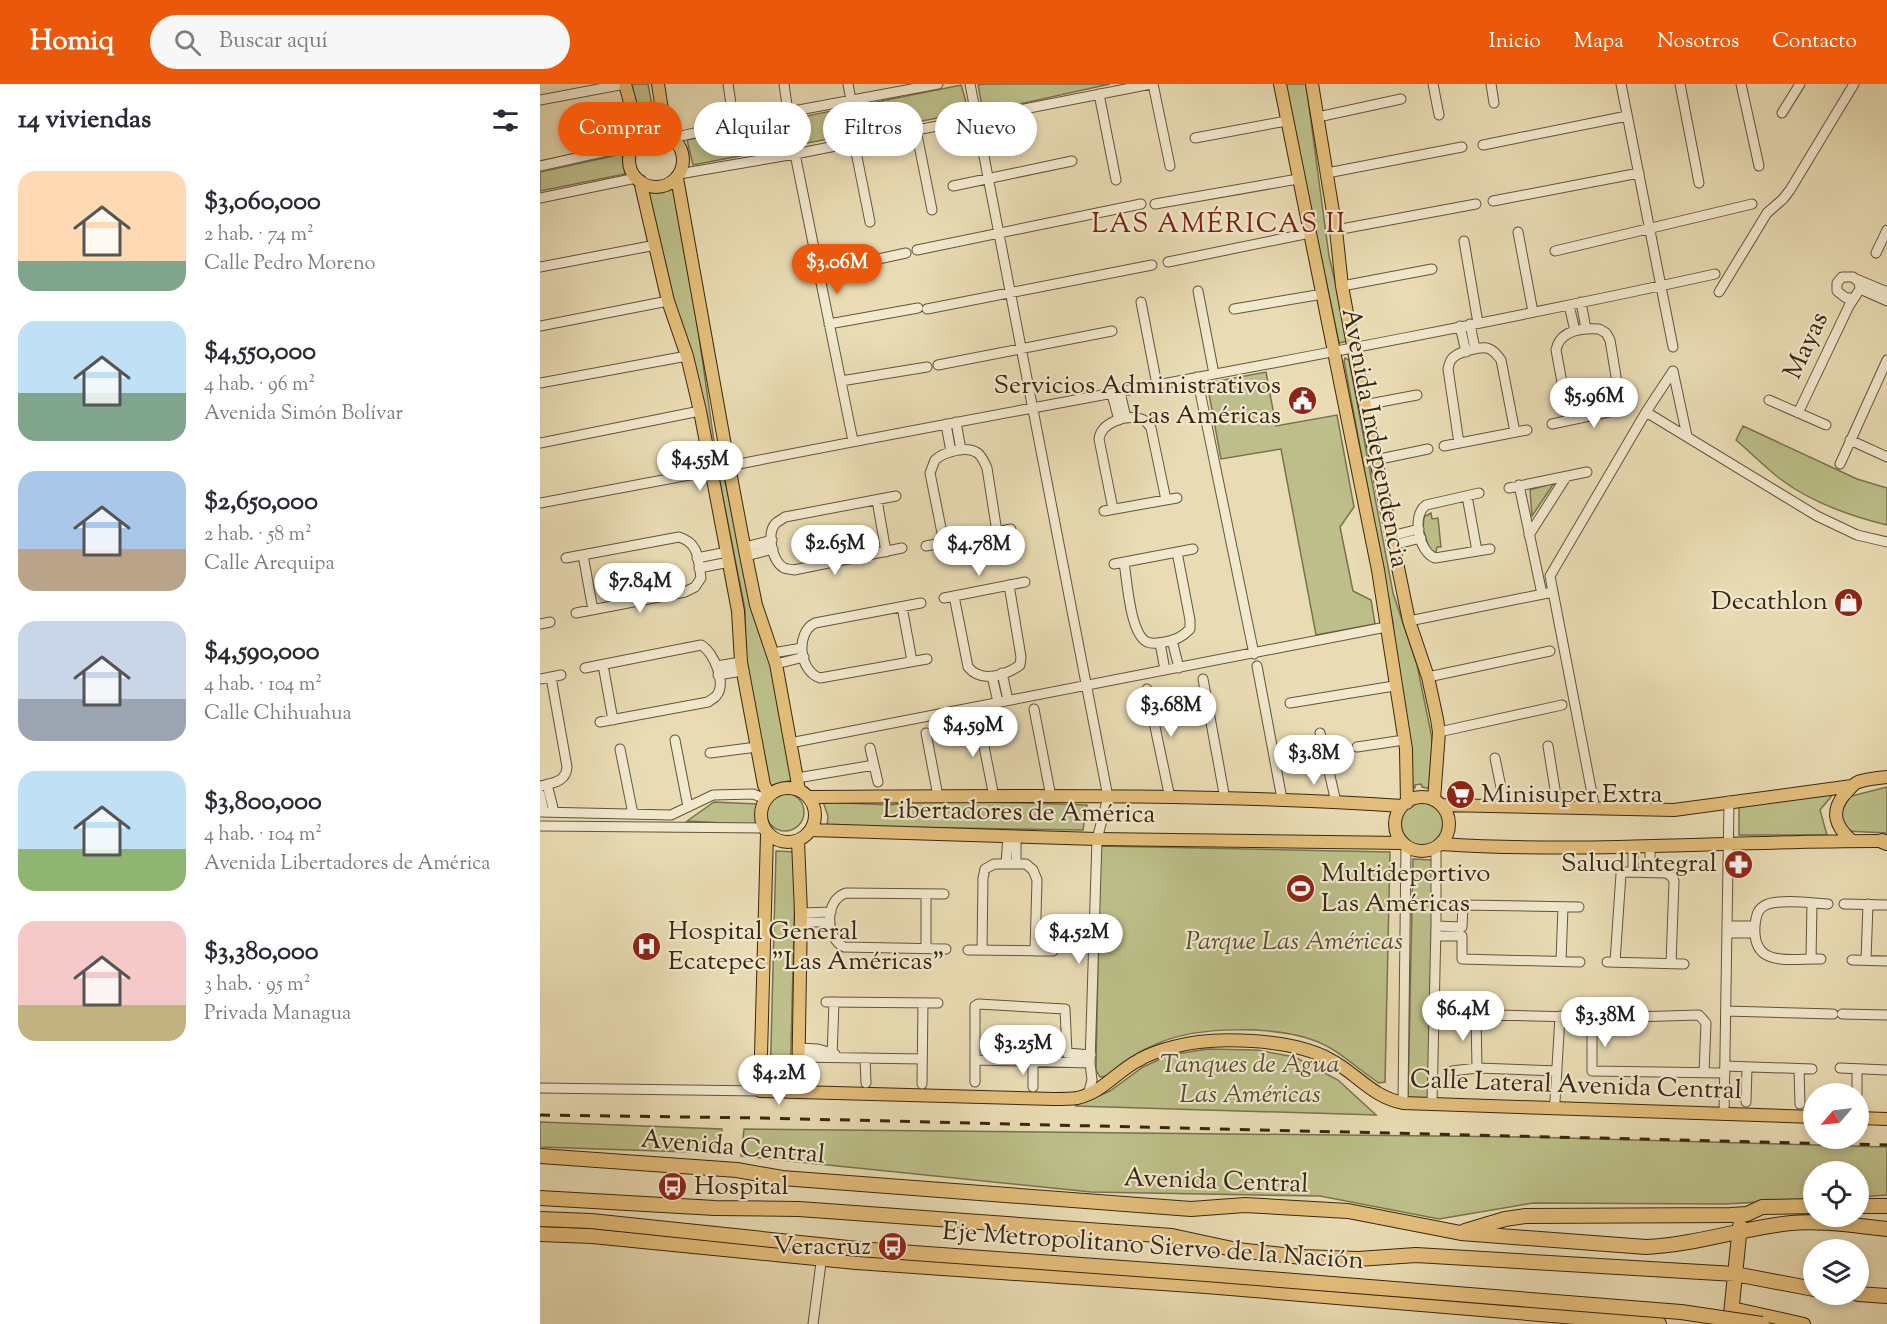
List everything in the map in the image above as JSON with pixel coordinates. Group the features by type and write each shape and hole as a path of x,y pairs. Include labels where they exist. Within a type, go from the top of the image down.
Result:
{"highway":[{"name":"Avenida Central","path":"540,1156 737,1170 782,1178 1180,1208 1245,1205 1348,1211 1461,1233 1646,1248 1676,1245 1793,1223 1822,1223 1887,1229"},
{"name":"Avenida Central","path":"540,1198 715,1208 800,1209 1172,1236 1237,1250 1302,1257 1358,1259 1416,1255 1735,1274 1803,1287"},
{"path":"1461,1233 1482,1225 1526,1216 1747,1214 1762,1207 1803,1206"},
{"path":"1869,1206 1887,1206"},
{"path":"1730,1324 1738,1233 1747,1214"},
{"name":"Eje Metropolitano Siervo de la Nación","path":"540,1219 591,1221 870,1250 1195,1273 1681,1312 1762,1324"},
{"name":"Eje Metropolitano Siervo de la Nación","path":"540,1234 592,1236 856,1262 1206,1286 1659,1324"},
{"path":"1869,1295 1887,1296"}],"main road":[{"path":"625,84 629,102"},
{"path":"658,84 662,102"},
{"name":"Avenida Independencia","path":"1280,84 1378,570 1404,740 1404,805"},
{"name":"Avenida Independencia","path":"1312,84 1336,230 1342,286 1364,405 1409,621 1428,677 1439,732 1438,803"},
{"path":"630,156 632,172 638,180 656,245 668,301 687,356 700,411 738,611 742,667 768,797"},
{"path":"638,180 655,187 670,183 678,176 682,167 681,156"},
{"path":"678,176 756,605 775,658 790,743 801,788 816,813 811,830 798,841 785,843 776,840 765,831"},
{"path":"1851,840 1836,822 1837,805 1858,782 1887,777"},
{"path":"1852,786 1674,810 1504,807 1438,803 1425,798 1415,798 1404,805 1396,818 1396,825 1405,844 1421,851 1438,846 1584,849 1851,840 1885,842"},
{"path":"760,1091 765,831 760,813 768,797 783,788 801,788"},
{"name":"Libertadores de América","path":"801,788 938,796 1282,799 1404,805"},
{"path":"1438,803 1448,816 1449,828 1438,846"},
{"name":"Libertadores de América","path":"811,830 1097,839 1405,844"},
{"path":"798,841 801,918 798,1092"},
{"name":"Calle Lateral Avenida Central","path":"760,1091 1076,1098 1088,1095 1137,1061 1161,1050 1182,1044 1207,1041 1251,1042 1297,1047 1315,1052 1348,1071 1377,1094 1402,1103 1803,1117"},
{"path":"1869,1118 1887,1119"},
{"path":"1732,1308 1804,1324"}],"street":[{"path":"540,100 625,84"},
{"path":"728,84 731,102"},
{"path":"784,84 787,102"},
{"path":"848,84 851,100"},
{"path":"811,108 938,84"},
{"path":"970,84 973,102"},
{"path":"1037,106 1152,84 1170,166"},
{"path":"1433,84 1439,115"},
{"path":"1491,84 1494,103"},
{"path":"1621,84 1673,347"},
{"path":"1680,84 1699,183"},
{"path":"1741,84 1759,166"},
{"path":"1719,292 1767,213 1790,190 1854,84"},
{"path":"1782,113 1799,85"},
{"path":"1099,94 1116,180"},
{"path":"1318,117 1401,99"},
{"path":"1483,145 1627,116"},
{"path":"1195,138 1287,122"},
{"path":"1327,173 1462,147"},
{"path":"540,166 580,156"},
{"path":"678,176 784,156"},
{"path":"795,156 853,441"},
{"path":"857,156 870,222"},
{"path":"921,156 932,210"},
{"path":"983,156 1108,797 1097,839 1090,1059 1092,1080 1088,1095"},
{"path":"953,186 1072,161"},
{"path":"1493,201 1639,173"},
{"path":"1155,204 1298,179"},
{"path":"540,198 638,180"},
{"path":"917,250 1141,204"},
{"path":"1336,230 1476,204"},
{"path":"1555,251 1752,204"},
{"path":"1876,253 1887,231"},
{"path":"1518,232 1533,312"},
{"path":"1168,262 1310,234"},
{"path":"1464,241 1471,351"},
{"path":"540,267 656,245"},
{"path":"818,272 906,253"},
{"path":"829,324 923,309 1152,265"},
{"path":"1342,286 1432,270"},
{"path":"540,503 711,471 853,441 1334,352 1715,274"},
{"path":"1860,289 1853,298 1842,297 1837,287 1839,280 1845,276 1887,292"},
{"path":"1856,279 1860,289 1887,301"},
{"path":"1198,291 1214,374"},
{"path":"1234,309 1323,294"},
{"name":"Mayas","path":"1798,413 1853,298"},
{"path":"540,326 668,301"},
{"path":"1141,302 1157,385"},
{"path":"1581,302 1586,328"},
{"path":"1569,305 1575,331"},
{"path":"1552,424 1618,410 1621,407 1610,340 1606,333 1599,329 1586,328 1575,331 1564,335 1558,341 1556,350 1569,420"},
{"path":"938,365 1112,331"},
{"path":"1459,443 1448,369 1450,360 1457,354 1486,348 1495,352 1501,360 1515,432"},
{"path":"540,383 687,356"},
{"path":"1839,464 1887,360"},
{"path":"841,381 927,367"},
{"path":"1594,809 1550,576 1646,412 1673,371 1687,436"},
{"path":"1197,377 1254,654"},
{"path":"1116,393 1122,419"},
{"path":"1364,405 1417,395"},
{"name":"Mayas","path":"1769,400 1826,425"},
{"path":"540,443 700,411"},
{"path":"1646,412 1817,516 1857,535 1887,542"},
{"path":"1166,500 1151,429 1147,422 1141,418 1122,419 1106,425 1100,432 1099,439 1109,510 1166,500 1177,498"},
{"path":"951,423 956,451"},
{"path":"1444,446 1527,430"},
{"path":"1850,440 1887,457"},
{"path":"1375,460 1428,449"},
{"path":"944,543 930,473 935,460 956,451 976,452 983,458 987,468 997,532"},
{"path":"1542,594 1529,535 1514,487 1587,472"},
{"path":"1529,535 1566,477"},
{"path":"1479,493 1426,505 1418,515 1420,534 1428,555 1435,558 1490,549"},
{"path":"896,496 785,517 776,522 774,526 772,545 780,564 784,568 794,570 902,548"},
{"path":"1467,496 1477,551"},
{"path":"877,500 886,552"},
{"path":"926,546 1011,530"},
{"path":"1392,540 1420,534"},
{"path":"566,558 679,537 689,540 694,546 701,578 695,587 685,592 576,613"},
{"path":"746,551 772,545"},
{"path":"1114,564 1193,549"},
{"path":"1124,562 1135,627 1140,637 1149,643 1160,643 1183,637 1190,629 1176,552"},
{"path":"583,555 593,610"},
{"path":"698,563 728,557"},
{"path":"1009,585 1021,657 1020,665 997,675 981,677 974,674 968,667 950,597 1009,585 1025,582"},
{"path":"1409,621 1553,592"},
{"path":"921,603 815,624 803,633 803,652 811,673 820,678 927,659"},
{"path":"902,607 912,661"},
{"path":"790,743 1386,627"},
{"path":"1172,640 1179,668"},
{"path":"1160,643 1165,670"},
{"path":"585,668 701,645 708,648 714,657 720,689 716,697 708,702 600,722"},
{"path":"1428,677 1550,651"},
{"path":"775,658 803,652"},
{"path":"603,665 613,720"},
{"path":"1257,666 1282,799"},
{"path":"717,670 742,667"},
{"path":"540,679 561,675"},
{"path":"997,675 1003,701"},
{"path":"546,812 544,785 561,780 567,775 551,677"},
{"path":"1203,679 1225,799"},
{"path":"1290,703 1394,686"},
{"path":"1147,688 1170,798"},
{"path":"1439,732 1562,705"},
{"path":"1034,709 1050,797"},
{"path":"979,721 994,797"},
{"path":"926,733 938,796"},
{"path":"1320,734 1336,802"},
{"path":"675,740 688,807"},
{"path":"1357,747 1404,740"},
{"path":"1548,746 1558,808"},
{"path":"710,753 757,747"},
{"path":"870,748 878,782"},
{"path":"620,749 633,814"},
{"path":"1495,758 1504,807"},
{"path":"801,788 874,765"},
{"path":"540,794 546,812"},
{"path":"546,812 671,815 713,795 753,794 768,797"},
{"path":"1724,1115 1729,801"},
{"path":"540,826 765,831"},
{"path":"1011,864 1012,836"},
{"path":"1402,1103 1405,844"},
{"path":"1432,1104 1438,846"},
{"path":"1650,846 1650,872"},
{"path":"1633,847 1633,872"},
{"path":"982,950 985,870 994,864 1026,864 1033,870 1037,880 1035,951"},
{"path":"1671,964 1674,881 1666,873 1625,872 1621,874 1611,962 1671,964 1684,964"},
{"path":"944,894 846,893 839,895 833,902 830,917 832,935 837,944 844,947 946,949"},
{"path":"926,894 926,948"},
{"path":"1812,903 1816,959 1765,956 1757,947 1755,930 1757,913 1765,905 1772,903 1812,903 1828,904"},
{"path":"1844,904 1887,905"},
{"path":"1866,960 1868,904"},
{"path":"1436,931 1462,927 1463,905 1579,907"},
{"path":"1561,961 1563,907"},
{"path":"801,918 830,917"},
{"path":"1727,929 1755,930"},
{"path":"1436,931 1462,936 1462,958 1580,962"},
{"path":"968,950 1053,951"},
{"path":"1852,960 1887,961"},
{"path":"835,1055 830,1002 938,1003"},
{"path":"922,1084 923,1003"},
{"path":"964,1004 1063,1008 1067,1053 1090,1059"},
{"path":"975,1082 976,1005"},
{"path":"1726,1011 1887,1015"},
{"path":"1451,1014 1575,1017"},
{"path":"1476,1015 1477,1068"},
{"path":"1704,1073 1706,1023 1699,1015 1598,1018 1592,1026 1592,1071 1704,1073 1747,1067 1812,1069"},
{"path":"1553,1109 1560,1016"},
{"path":"799,1052 865,1058 922,1059"},
{"path":"865,1058 866,1083"},
{"path":"976,1059 1033,1062 1090,1059"},
{"path":"1033,1062 1033,1087"},
{"path":"1746,1102 1747,1067"},
{"path":"1452,1071 1477,1068 1557,1071"},
{"path":"1840,1068 1887,1070"},
{"path":"1799,1069 1800,1104"},
{"path":"1857,1069 1857,1083"},
{"name":"Calle Lateral Avenida Central","path":"540,1088 760,1091"},
{"path":"813,1324 821,1263"}],"green space":[{"path":"629,84 648,84 651,102 632,102"},
{"path":"1110,84 1028,102 981,102 978,85"},
{"path":"1285,84 1306,84 1329,256 1349,341 1339,343"},
{"path":"961,85 966,102 935,102 935,119 923,121 923,102 876,102"},
{"path":"823,113 823,140 811,142 811,115"},
{"path":"694,139 694,156 740,156 693,165 687,140"},
{"path":"622,156 625,174 540,191 540,172"},
{"path":"673,186 690,274 717,462 710,463 648,191 662,191"},
{"path":"1345,358 1349,360 1393,593 1417,665 1432,738 1432,789 1422,787 1421,784 1415,785 1415,788 1408,788 1393,623"},
{"path":"1266,372 1276,426 1337,415 1354,507 1340,527 1353,591 1371,600 1375,624 1316,635 1281,449 1221,459 1207,383"},
{"path":"1743,426 1857,479 1887,488 1887,525 1831,507 1791,487 1736,440"},
{"path":"724,476 751,604 772,670 792,780 770,786 746,662 745,609 719,478"},
{"path":"1554,483 1532,516 1530,490"},
{"path":"1431,513 1432,519 1438,518 1441,547 1437,547 1436,552 1431,554 1423,529 1424,517"},
{"path":"1887,787 1887,833 1846,831 1838,810 1844,798"},
{"path":"785,793 798,799 804,812 798,825 785,831 772,825 766,812 772,799"},
{"path":"1834,793 1820,810 1827,835 1739,835 1739,804"},
{"path":"924,800 1087,805 1083,830 827,826 828,816 823,802 890,805"},
{"path":"714,802 757,804 758,825 687,821"},
{"path":"1422,803 1437,809 1443,824 1437,839 1422,845 1407,839 1401,824 1407,809"},
{"name":"Parque Las Américas","path":"1100,846 1390,852 1385,1082 1379,1083 1340,1054 1313,1040 1297,1035 1257,1030 1214,1031 1175,1037 1141,1052 1115,1071 1100,1077 1096,1070"},
{"path":"776,851 796,852 790,1085 770,1085"},
{"path":"1413,859 1433,860 1428,1100 1408,1100"},
{"name":"Tanques de Agua Las Américas","path":"1208,1049 1257,1050 1295,1057 1338,1080 1376,1115 1075,1106 1110,1091 1143,1067 1169,1055"},
{"path":"540,1122 722,1129 718,1153 540,1147"},
{"path":"744,1129 1529,1137 1803,1145 1803,1149 1887,1147 1887,1195 1869,1196 1869,1161 1803,1161 1803,1200 1725,1204 1533,1203 1439,1219 1320,1196 1091,1192 741,1156"}],"railway":[{"path":"540,1115 762,1118 1887,1145"}],"place":[{"name":"Servicios Administrativos Las Américas","path":"1302,401"},
{"name":"Decathlon","path":"1849,602"},
{"name":"Minisuper Extra","path":"1460,795"},
{"name":"Salud Integral","path":"1738,864"},
{"name":"Multideportivo Las Américas","path":"1300,889"},
{"name":"Hospital General Ecatepec \"Las Américas\"","path":"647,947"},
{"name":"Hospital","path":"673,1187"},
{"name":"Veracruz","path":"892,1247"}],"district":[{"name":"LAS AMÉRICAS II","path":"1219,225"}]}
